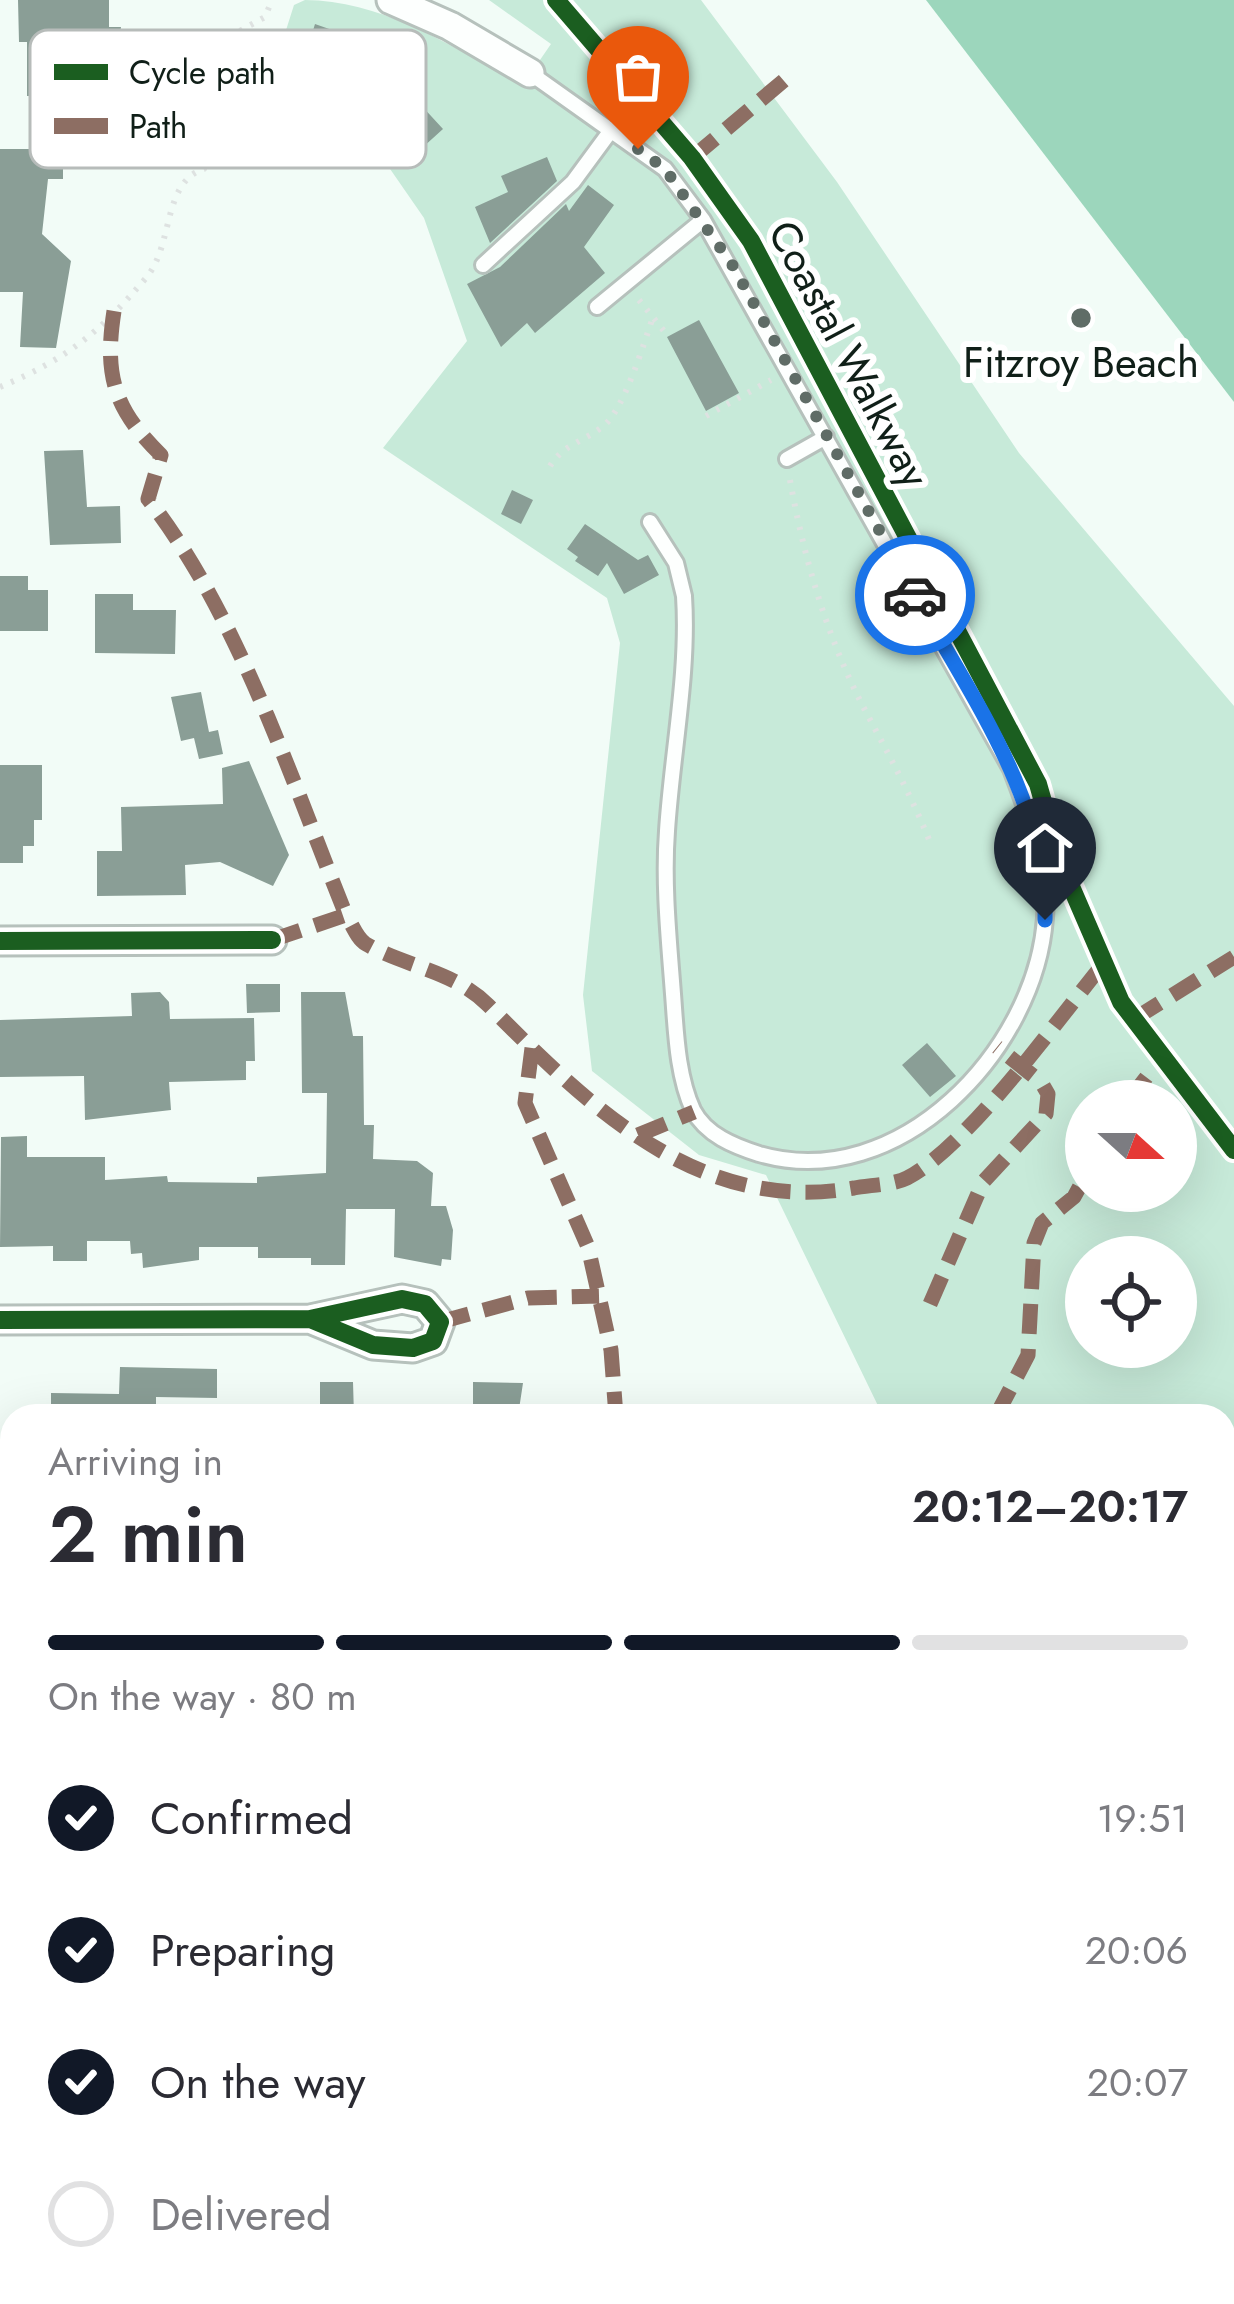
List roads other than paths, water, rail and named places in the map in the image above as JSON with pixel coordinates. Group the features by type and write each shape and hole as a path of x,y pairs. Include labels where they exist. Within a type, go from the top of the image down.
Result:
{"street":[{"path":"391,0 450,26 530,73"},
{"path":"0,941 272,940"},
{"path":"0,1320 310,1319"}],"lane":[{"path":"530,73 665,169 703,220 1011,769 1046,883 1043,935 1034,971 1004,1037 977,1076 933,1115 851,1154 776,1159 736,1147 708,1130 694,1112 677,1052 666,837 684,596 676,563 650,522"},
{"path":"483,265 573,182 612,129"},
{"path":"597,307 703,220"},
{"path":"787,459 826,437"}],"place":[{"name":"Fitzroy Beach","path":"1081,318"}]}
